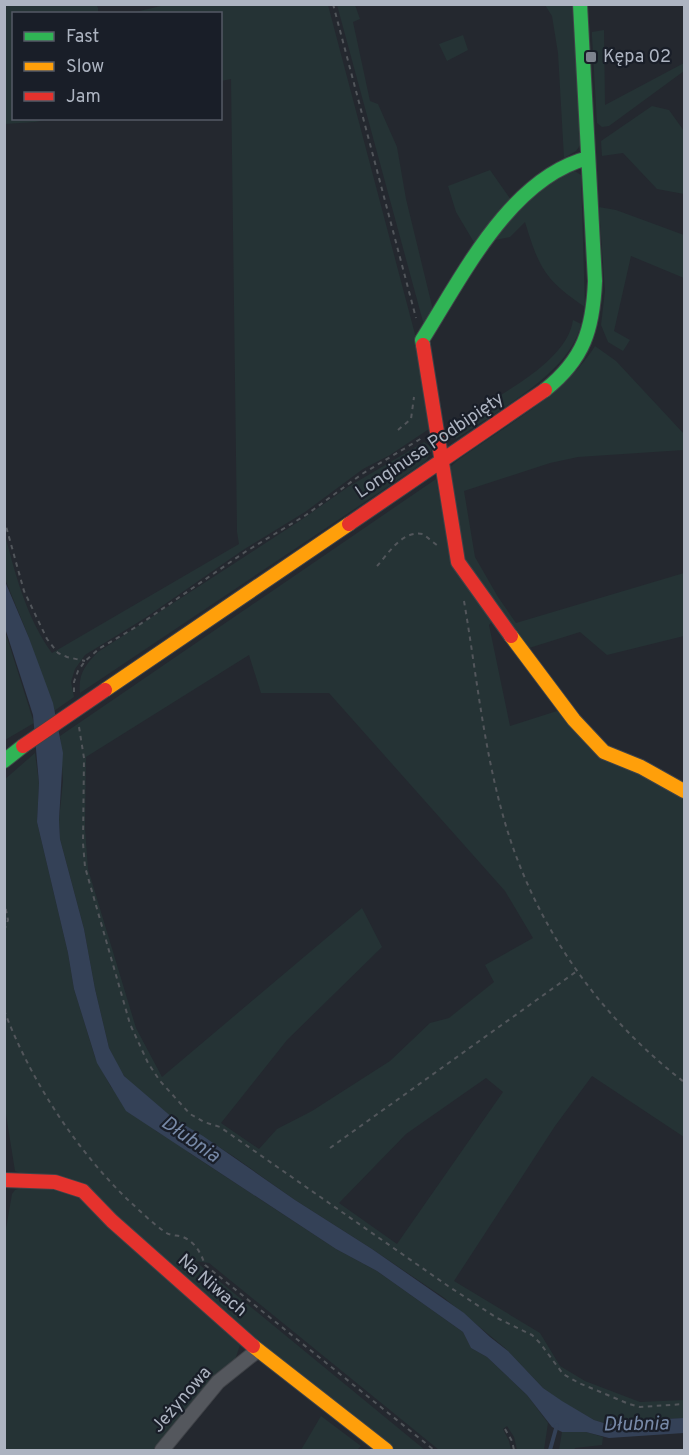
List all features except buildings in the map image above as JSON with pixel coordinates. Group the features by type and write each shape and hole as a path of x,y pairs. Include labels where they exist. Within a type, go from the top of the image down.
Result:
{"street":[{"name":"Longinusa Podbipięty","path":"4,761 549,386 580,353 594,314 595,281 580,4"},
{"path":"588,158 566,165 537,183 512,209 485,241 422,340 436,434 458,562 486,604 574,720 604,752 641,767 684,791"},
{"name":"Na Niwach","path":"4,1180 55,1182 83,1191 112,1221 258,1350 386,1450"},
{"name":"Jeżynowa","path":"162,1450 218,1382 258,1350"}],"path":[{"path":"333,4 416,317"},
{"path":"75,694 74,682 85,660 100,648 136,627 245,552 306,515 362,474 413,443 436,434"},
{"path":"4,519 24,591 47,639 58,653 85,660"},
{"path":"377,566 405,536 417,533 428,537 458,562"},
{"path":"463,596 491,765 505,825 537,907 554,938 599,1001 655,1058 684,1082"},
{"path":"80,735 84,758 85,867 130,1024 148,1063 160,1081 190,1114 220,1127 448,1286 497,1318 532,1335 563,1374 579,1383 640,1407 684,1404"},
{"path":"4,900 8,920 4,931"},
{"path":"330,1148 577,971"},
{"path":"4,1010 20,1047 55,1108 83,1149 126,1197 168,1234 183,1237 191,1242 202,1256 205,1265 434,1450"},
{"path":"505,1429 512,1441 513,1450"}],"shaded area":[{"path":"5,4 96,4 98,12 12,12 12,120 45,120 5,124"},
{"path":"169,4 328,5 416,338 429,429 390,455 363,469 305,512 243,550 145,618 85,655 75,669 71,682 74,697 54,711 29,638 5,579 4,531 28,610 52,653 239,544 231,79 222,81 222,12 135,12"},
{"path":"337,5 355,5 360,19 353,22 370,101 378,104 397,147 406,199 433,310 425,329"},
{"path":"545,5 572,5 581,144 576,151 564,158 558,53 552,16"},
{"path":"604,30 605,105 684,63 684,71 609,126 602,127 597,123 592,32"},
{"path":"463,35 468,50 447,61 439,44"},
{"path":"652,106 669,110 684,131 684,194 657,189 623,153 602,156 601,141"},
{"path":"570,168 581,175 585,307 561,289 545,272 525,222 510,237 475,244 456,212 448,186 490,170 511,200"},
{"path":"599,207 616,210 684,235 684,278 631,256 614,331 630,340 623,351 608,342 601,325 605,291"},
{"path":"573,320 581,324 574,342 563,359 529,390 456,439 452,423 505,393 542,367 557,352 568,336"},
{"path":"595,346 616,361 684,434 684,450 578,457 550,463 464,491 475,557 516,623 684,573 684,636 607,655 580,632 529,648 461,559 448,469 551,394 582,363"},
{"path":"424,442 431,447 426,461 80,693 83,670 98,652 348,487"},
{"path":"436,479 453,566 493,620 489,625 510,726 557,711 586,740 684,795 684,1137 592,1076 555,1126 454,1281 540,1333 560,1366 585,1381 640,1402 684,1400 684,1418 638,1424 607,1424 594,1420 561,1401 543,1388 505,1348 443,1297 173,1118 130,1083 121,1072 109,1048 84,929 60,839 59,820 63,781 60,736","holes":["249,655 261,693 329,693 505,891 533,938 485,965 494,982 449,1018 430,1023 390,1061 312,1111 277,1129 259,1149 221,1123 287,1040 382,947 362,908 162,1077 136,1028 88,869 85,828 86,757","486,1078 503,1092 397,1244 339,1203 406,1134"]},
{"path":"4,628 34,723 5,740 4,740"},
{"path":"35,753 39,783 37,822 68,953 74,989 95,1057 111,1087 156,1131 336,1249 377,1271 463,1332 471,1348 487,1357 527,1395 548,1423 544,1450 517,1450 514,1437 507,1426 503,1429 511,1450 439,1450 209,1263 195,1261 425,1450 396,1450 255,1341 107,1208 15,1171 4,1102 4,780"},
{"path":"20,1188 66,1190 80,1199 240,1345 235,1360 198,1396 153,1450 5,1450 4,1240 12,1194"},
{"path":"321,1416 361,1446 357,1450 301,1450"},
{"path":"562,1432 586,1432 603,1437 602,1445 559,1450"}],"water":[{"name":"Dłubnia","path":"4,579 53,703 63,753 60,839 84,929 109,1048 124,1076 173,1118 372,1249 464,1313 508,1351 543,1388 562,1401 594,1420 607,1424 638,1424 684,1418 684,1433 609,1438 586,1432 562,1432 552,1427 527,1395 487,1357 471,1348 463,1332 377,1271 336,1249 126,1111 97,1063 74,989 68,953 37,822 39,783 33,715 5,628"}],"waterway":[{"path":"550,1450 557,1425"}],"traffic: fast":[{"path":"545,390 569,367 584,342 594,298 595,281 580,4"},
{"path":"423,345 422,340 472,260 512,208 535,186 560,169 588,158"},
{"path":"4,761 23,746"}],"traffic: slow":[{"path":"105,690 349,524"},
{"path":"511,636 574,720 604,752 641,767 684,791"},
{"path":"253,1346 386,1450"}],"traffic: jam":[{"path":"423,345 458,562 511,636"},
{"path":"349,524 545,390"},
{"path":"23,746 105,690"},
{"path":"4,1180 55,1182 83,1191 112,1221 253,1346"}],"place":[{"name":"Kępa 02","path":"591,57"}]}
